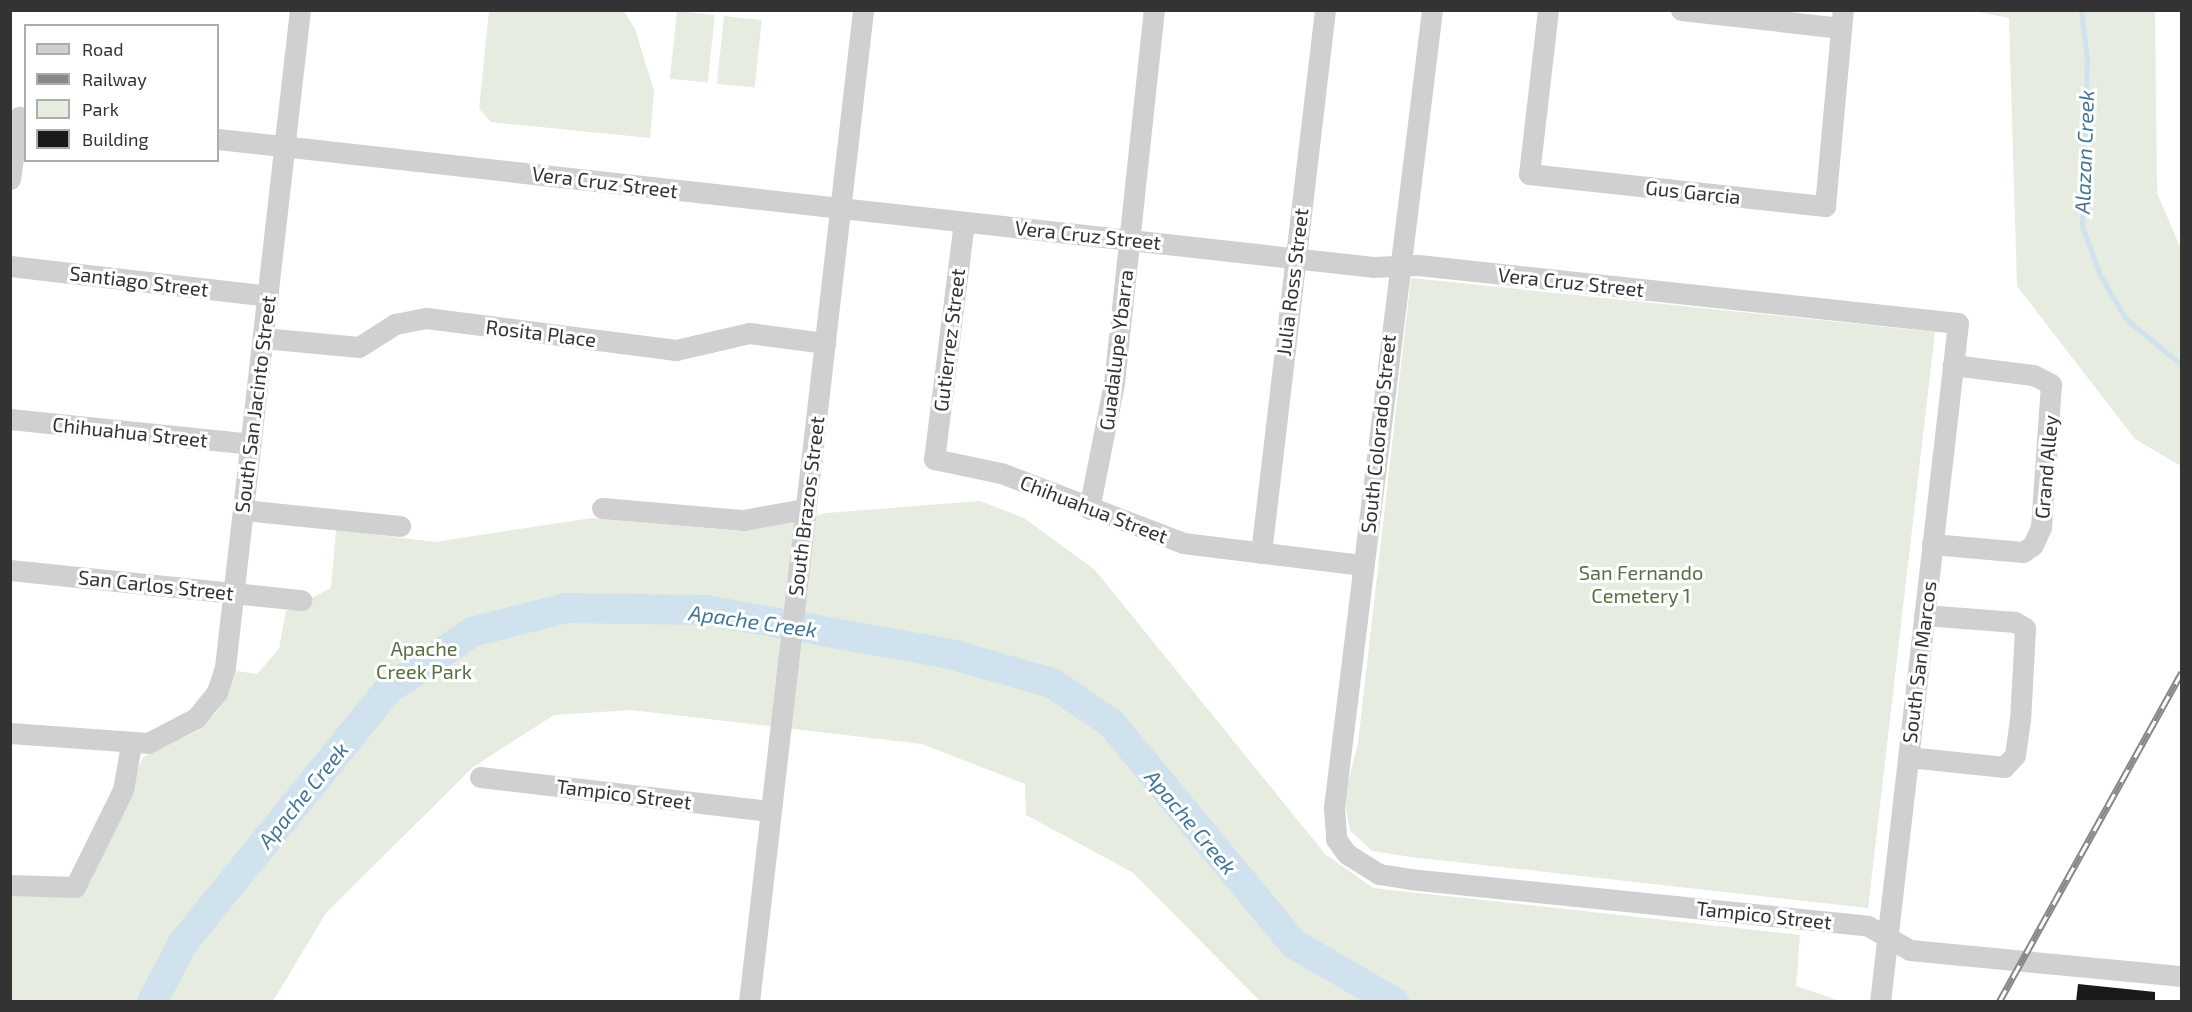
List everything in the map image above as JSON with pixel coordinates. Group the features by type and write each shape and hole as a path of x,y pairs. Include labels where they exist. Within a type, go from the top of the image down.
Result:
{"street":[{"name":"South San Jacinto Street","path":"131,745 172,735 207,707 225,667 300,10"},
{"name":"South Brazos Street","path":"749,1002 769,811 863,10"},
{"name":"Guadalupe Ybarra","path":"1089,509 1114,383 1154,10"},
{"name":"Julia Ross Street","path":"1261,553 1325,10"},
{"name":"South Colorado Street","path":"1347,854 1333,823 1397,266 1432,10"},
{"name":"Gus Garcia","path":"1548,10 1529,174 1825,206 1842,19"},
{"path":"1681,10 1842,19"},
{"path":"10,179 18,117"},
{"name":"Vera Cruz Street","path":"219,139 840,210 1294,258 1397,266 1958,323"},
{"name":"Gutierrez Street","path":"934,459 964,222"},
{"name":"Santiago Street","path":"10,266 268,296"},
{"name":"Rosita Place","path":"263,338 359,347 395,324 426,318 676,350 749,333 825,343"},
{"name":"South San Marcos","path":"1880,1002 1958,323"},
{"name":"Grand Alley","path":"1932,544 2023,552 2033,545 2041,527 2051,384 2033,375 1953,365"},
{"name":"Chihuahua Street","path":"10,419 250,444"},
{"name":"Chihuahua Street","path":"934,459 1001,473 1089,509 1183,543 1363,565"},
{"path":"602,508 743,520 806,509"},
{"path":"243,510 400,526"},
{"name":"San Carlos Street","path":"10,570 300,600"},
{"path":"1908,757 2004,767 2015,755 2020,721 2025,627 2014,622 1924,615"},
{"path":"10,734 131,745 123,790 75,887 10,885"},
{"name":"Tampico Street","path":"480,777 769,811"},
{"name":"Tampico Street","path":"1347,854 1379,874 1409,879 1868,926 1910,950 2181,976"}],"green space":[{"path":"1968,10 2155,11 2157,193 2181,249 2181,466 2135,439 2017,286 2009,18"},
{"path":"489,11 624,11 635,29 654,91 650,138 491,122 479,109"},
{"path":"677,11 715,15 708,83 670,79"},
{"path":"724,16 762,20 755,88 717,84"},
{"name":"San Fernando Cemetery 1","path":"1411,278 1935,332 1868,908 1411,857 1372,851 1350,830 1344,799 1358,743"},
{"name":"Apache Creek Park","path":"980,501 1024,518 1095,570 1325,854 1373,888 1800,935 1796,986 1840,1001 1260,1001 1132,872 1026,815 1025,784 922,744 631,710 554,715 473,767 326,913 273,1001 11,1002 11,892 84,888 91,881 143,757 199,730 218,710 236,671 257,674 279,649 286,611 331,588 336,530 435,542 592,518 739,531 827,513"}],"building":[{"path":"2078,984 2155,992 2155,1002 2076,1002"}],"waterway":[{"name":"Alazan Creek","path":"2081,10 2087,59 2082,226 2100,275 2126,319 2182,365"},
{"name":"Apache Creek","path":"152,1002 183,943 389,689 472,632 566,608 706,610 950,654 1052,683 1111,723 1294,944 1394,1002"}],"railway":[{"path":"1999,1002 2182,672"}]}
